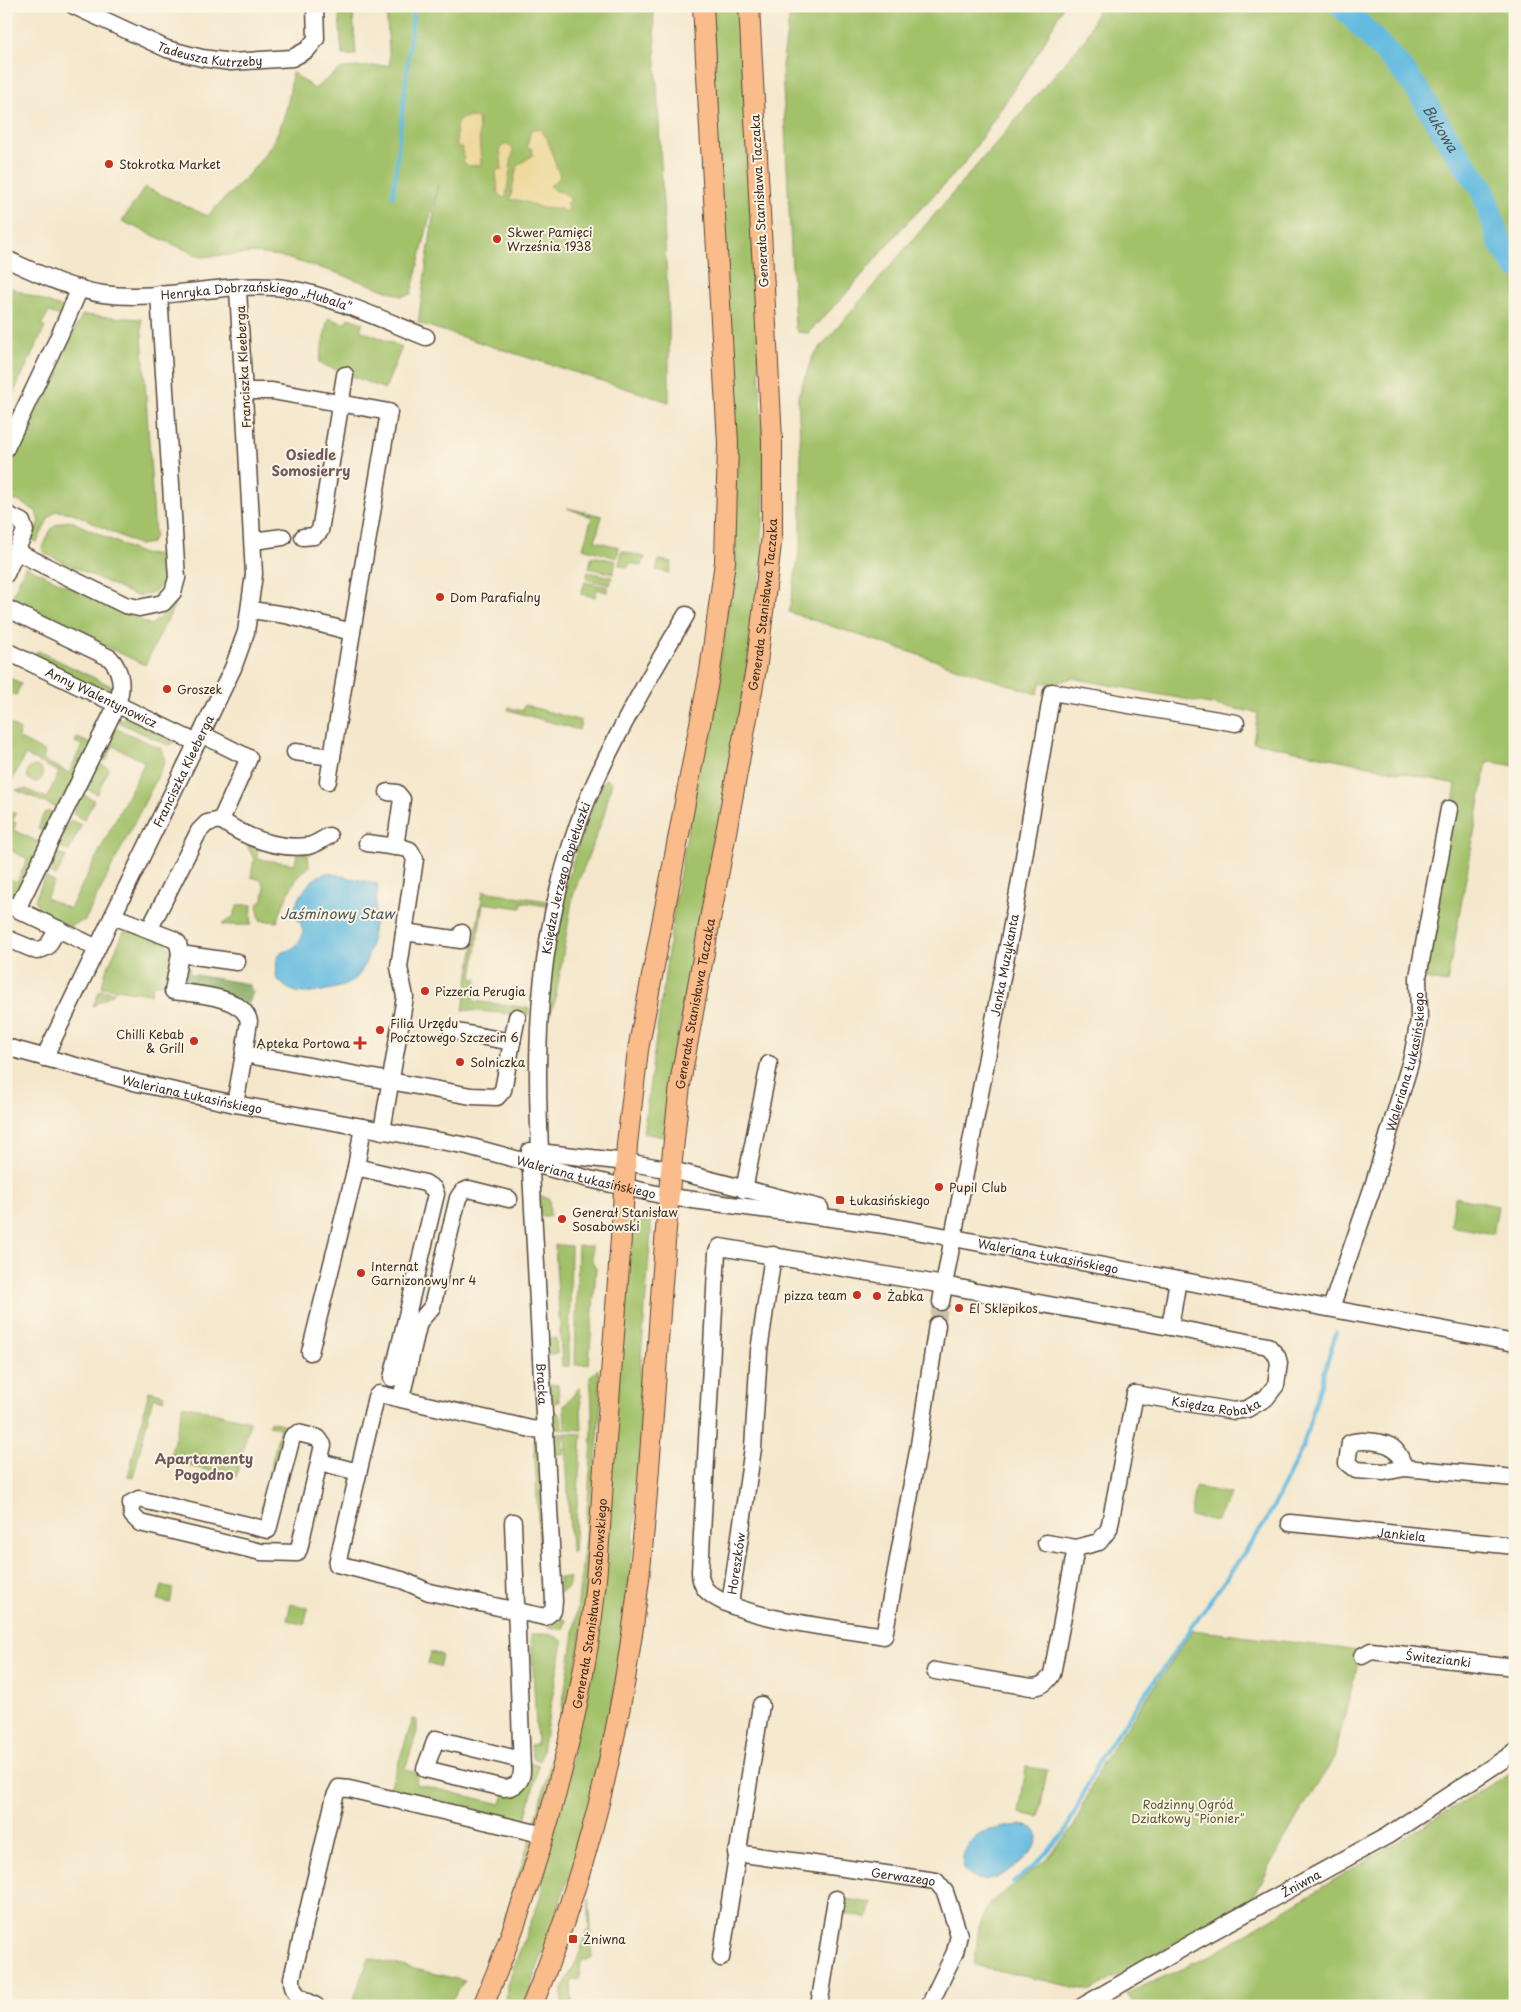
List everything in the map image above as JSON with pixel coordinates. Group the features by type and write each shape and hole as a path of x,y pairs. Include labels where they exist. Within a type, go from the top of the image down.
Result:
{"main road":[{"path":"625,1188 638,1050 710,671 725,562 728,443 703,6"},
{"name":"Generała Stanisława Taczaka","path":"670,1197 686,1041 757,663 772,535 772,439 749,6"},
{"name":"Generała Stanisława Sosabowskiego","path":"483,2006 517,1922 546,1835 568,1750 587,1650 597,1568 625,1188"},
{"path":"532,2006 555,1947 575,1884 602,1785 622,1697 639,1580 670,1197"}],"street":[{"name":"Tadeusza Kutrzeby","path":"74,6 167,49 202,58 231,62 292,58 308,50 316,39 315,6"},
{"name":"Henryka Dobrzańskiego „Hubala”","path":"6,259 80,288 105,294 159,294 273,287 297,290 426,337"},
{"path":"6,448 80,288"},
{"name":"Franciszka Kleeberga","path":"44,1058 238,656 251,610 254,574 253,541 238,289"},
{"path":"17,552 132,608 156,606 163,603 173,592 176,578 175,548 159,294"},
{"path":"303,537 314,536 320,531 345,375"},
{"path":"244,391 272,391 389,412 328,781"},
{"path":"6,514 17,518 24,526 24,536 6,574"},
{"path":"253,541 283,537"},
{"path":"6,608 110,658 118,670 120,678 117,704 12,907 97,948"},
{"path":"251,610 286,615 352,632"},
{"name":"Księdza Jerzego Popiełuszki","path":"535,1158 537,1033 543,969 553,911 577,830 596,782 643,690 686,616"},
{"name":"Anny Walentynowicz","path":"6,651 117,704 249,758 221,820"},
{"name":"Janka Muzykanta","path":"952,1237 1017,898 1052,692 1236,723"},
{"path":"295,752 332,757"},
{"path":"388,792 397,794 402,799 395,847"},
{"name":"Waleriana Łukasińskiego","path":"1331,1308 1373,1186 1412,1057 1418,1020 1418,978 1449,809"},
{"path":"150,928 199,830 207,823 221,820 255,839 287,845 310,846 329,836"},
{"path":"367,843 410,850 415,858 398,967 405,997 382,1130"},
{"path":"113,916 130,924 150,928 178,943 180,954 173,991 229,1001 239,1006 248,1015 249,1021 235,1104"},
{"path":"6,938 38,951 47,947 58,929"},
{"path":"404,932 461,940 462,933"},
{"path":"180,954 237,962"},
{"path":"244,1054 472,1096 497,1096 503,1090 518,1017"},
{"path":"452,1031 512,1042"},
{"name":"Waleriana Łukasińskiego","path":"6,1047 129,1081 235,1104 535,1158 626,1162 672,1170 884,1225"},
{"path":"744,1190 769,1064"},
{"path":"310,1352 356,1167 363,1127"},
{"name":"Waleriana Łukasińskiego","path":"535,1158 625,1188 670,1197 884,1225 1515,1342"},
{"name":"Bracka","path":"516,1612 540,1617 548,1615 552,1611 554,1601 535,1158"},
{"path":"356,1167 424,1183 434,1189 436,1194 392,1378"},
{"path":"401,1398 419,1322 432,1307 458,1198 462,1192 469,1189 508,1199"},
{"path":"941,1302 952,1237"},
{"path":"730,1604 706,1590 700,1579 717,1252 720,1247 773,1254 1170,1327 1178,1280"},
{"path":"721,1304 724,1253 730,1247"},
{"name":"Horeszków","path":"773,1254 759,1351 753,1448 730,1604 761,1615 884,1636 937,1325"},
{"name":"Księdza Robaka","path":"1046,1543 1076,1548 1100,1542 1109,1529 1135,1394 1240,1411 1260,1403 1276,1385 1279,1363 1277,1356 1268,1346 1170,1327"},
{"path":"516,1612 429,1592 402,1580 337,1564 376,1397 383,1394 531,1429 546,1430"},
{"path":"298,1433 322,1441 320,1462 299,1549 293,1554 261,1552 140,1523 132,1515 131,1503 139,1499 264,1531 268,1530 293,1434 298,1433"},
{"path":"320,1462 358,1472"},
{"path":"1405,1468 1515,1478"},
{"path":"513,1522 521,1760 520,1780 514,1786 507,1788 425,1769 436,1739 521,1760"},
{"name":"Jankiela","path":"1290,1523 1515,1546"},
{"path":"695,1546 694,1575 696,1591 700,1597 711,1602 730,1604"},
{"path":"935,1671 1031,1687 1043,1685 1049,1680 1052,1674 1076,1548"},
{"name":"Świtezianki","path":"1362,1656 1371,1651 1515,1667"},
{"path":"721,1958 736,1853 761,1705"},
{"name":"Żniwna","path":"1089,2005 1195,1941 1379,1841 1515,1752"},
{"path":"316,2006 298,1997 292,1988 292,1978 335,1796 339,1788 546,1835"},
{"name":"Gerwazego","path":"736,1853 936,1881 945,1892 958,1935 955,1952 929,2006"},
{"path":"819,2006 836,1899"}],"green space":[{"path":"386,6 653,6 669,322 669,402 418,323 438,184 411,294 402,296 334,272 279,256 255,253 201,257 122,221 145,187 207,216 254,169 276,137 289,97 292,72 314,89 342,68 390,65"},
{"path":"712,6 740,6 763,445 764,502 761,569 745,684 678,1035 664,1137 643,1133 676,894 727,620"},
{"path":"791,6 1063,6 1040,50 964,164 901,229 844,296 808,333 798,332 795,328 782,66"},
{"path":"1099,6 1331,6 1399,77 1474,196 1491,246 1515,276 1515,766 1487,761 1447,983 1425,979 1456,784 1253,742 1258,713 1072,678 1052,684 1041,682 1037,694 789,612 801,541 801,463 798,396 813,356 1086,38"},
{"path":"1349,6 1515,6 1515,253 1508,244 1490,195 1472,163 1411,72"},
{"path":"353,14 356,55 342,55 339,15"},
{"path":"6,286 65,309 62,317 49,312 41,325 45,327 6,409"},
{"path":"82,315 141,319 155,536 151,543 139,545 73,513 56,511 49,517 37,542 31,540 39,522 36,511 18,501 6,500 6,476"},
{"path":"328,318 345,324 348,318 363,323 360,330 402,347 385,389 319,363"},
{"path":"567,508 602,516 595,541 619,547 617,558 583,548 592,517"},
{"path":"71,521 142,554 161,555 166,570 162,584 150,593 134,595 46,554 42,550 54,526"},
{"path":"622,551 645,557 642,566 629,563 628,568 619,565"},
{"path":"592,556 616,561 613,574 589,568"},
{"path":"659,560 672,562 669,573 656,570"},
{"path":"25,566 151,625 175,604 145,665 11,600"},
{"path":"588,572 612,577 610,585 586,579"},
{"path":"585,582 608,587 607,592 597,589 595,597 581,594"},
{"path":"38,651 111,686 103,693 31,657"},
{"path":"6,674 21,684 16,695 9,693 6,699"},
{"path":"525,705 581,721 579,730 508,710 509,707 522,711"},
{"path":"126,718 176,742 168,745 116,721"},
{"path":"6,722 20,730 18,738 45,752 43,760 69,773 82,745 75,742 77,738 92,744 60,809 16,790 25,789 47,798 59,772 25,755 9,786 6,785"},
{"path":"115,728 162,749 165,762 85,920 70,926 39,910 35,899 45,877 54,882 46,898 70,909 145,762 113,746 106,761 99,758"},
{"path":"97,763 109,768 97,794 85,788"},
{"path":"35,766 43,774 35,782 27,774"},
{"path":"605,779 612,782 603,818 573,895 555,1001 549,1016 544,1018 552,956 564,896 581,836"},
{"path":"82,794 94,800 84,820 73,814"},
{"path":"9,811 16,814 12,821 16,823 13,830 43,844 15,901 6,897 6,878 17,882 28,859 6,848 6,817"},
{"path":"49,811 56,814 47,833 38,829 44,813"},
{"path":"70,820 81,825 69,851 57,845"},
{"path":"247,845 257,846 258,859 295,864 297,853 308,854 309,867 297,878 285,899 277,922 260,920 257,905 263,900 265,886 261,880 251,877 254,859"},
{"path":"56,852 66,857 56,876 46,871"},
{"path":"483,891 547,901 546,906 522,902 521,908 483,903 472,978 477,979 473,1001 529,1008 528,1015 463,1010"},
{"path":"238,905 252,905 251,925 221,925 233,917"},
{"path":"132,931 167,944 173,954 169,979 162,984 153,984 151,994 102,987 105,973 124,932"},
{"path":"184,965 189,967 190,974 248,984 253,992 249,1003 178,983"},
{"path":"100,990 115,992 93,1006"},
{"path":"539,1195 549,1199 550,1216 540,1216"},
{"path":"1455,1197 1498,1206 1493,1234 1451,1226"},
{"path":"632,1218 651,1221 651,1231 640,1372 640,1464 630,1577 610,1723 577,1852 524,2006 506,2006 507,1985 540,1898 547,1856 570,1771"},
{"path":"555,1245 571,1246 569,1366 562,1366"},
{"path":"578,1246 592,1246 592,1261 596,1268 589,1364 575,1365"},
{"path":"556,1338 557,1354 546,1354 545,1339"},
{"path":"598,1369 601,1401 582,1625 571,1701 538,1824 534,1826 553,1751 568,1675 583,1561 590,1468 592,1413 590,1377"},
{"path":"548,1384 558,1385 559,1402 550,1403"},
{"path":"580,1387 582,1430 565,1429 564,1406"},
{"path":"149,1391 165,1395 164,1400 153,1397 133,1478 128,1477"},
{"path":"183,1405 250,1421 236,1477 169,1461"},
{"path":"550,1412 557,1412 561,1417 562,1429 551,1428"},
{"path":"270,1421 286,1425 265,1511 261,1510 280,1428 269,1425"},
{"path":"551,1433 562,1433 563,1454 553,1454"},
{"path":"565,1433 582,1434 574,1552 571,1551"},
{"path":"534,1440 539,1446 547,1593 542,1590"},
{"path":"1195,1487 1231,1494 1217,1521 1190,1516"},
{"path":"559,1578 570,1578 568,1588 560,1593"},
{"path":"162,1586 173,1589 170,1603 158,1600"},
{"path":"291,1604 308,1608 304,1625 287,1620"},
{"path":"559,1618 566,1620 563,1630 548,1627"},
{"name":"Rodzinny Ogród Działkowy \"Pionier\"","path":"1193,1630 1361,1651 1334,1758 1294,1822 1252,1900 1091,1991 974,1965 979,1927 989,1904 1046,1860 1074,1826 1102,1763"},
{"path":"531,1634 557,1637 563,1642 540,1761 532,1758 531,1745 537,1744"},
{"path":"431,1652 442,1655 439,1667 428,1664"},
{"path":"413,1719 417,1720 417,1732 405,1769 418,1774 416,1784 501,1804 504,1794 528,1762 539,1765 524,1824 389,1791"},
{"path":"1026,1767 1047,1770 1039,1817 1019,1813"},
{"path":"1515,1770 1515,2006 1137,2006 1125,1994 1206,1958"},
{"path":"530,1839 533,1841 505,1932 501,1931"},
{"path":"589,1898 593,1958 581,1961 579,1979 571,1981 572,2006 562,2006 562,1990 577,1960 589,1927"},
{"path":"846,1899 872,1903 868,1918 844,1914"},
{"path":"369,1958 465,1981 447,2006 351,2006"}],"sand":[{"path":"478,118 481,165 468,166 464,163 462,147 457,147 456,127 459,119"},
{"path":"531,129 540,129 547,138 560,177 550,186 555,191 563,192 571,200 566,203 569,210 565,212 557,208 542,208 522,201 510,200 517,166 533,155 532,149 527,147"},
{"path":"505,144 512,147 513,151 506,197 503,198 498,193 496,170 502,169 500,148"}],"water":[{"name":"Jaśminowy Staw","path":"328,873 378,884 370,946 363,969 353,981 338,988 299,993 289,989 276,977 277,958 282,952 293,948 301,939 301,926 291,914 301,895 315,878"},
{"path":"1020,1825 1033,1829 1038,1835 1037,1843 1011,1870 992,1879 981,1880 972,1877 967,1872 963,1866 963,1858 965,1850 971,1842 979,1835 988,1831"}],"waterway":[{"path":"393,197 414,6"},
{"name":"Bukowa","path":"1342,6 1399,66 1419,92 1452,146 1482,188 1500,243 1515,266"},
{"path":"1013,1882 1034,1866 1065,1832 1101,1757 1265,1523 1302,1449 1336,1332"}],"tunnel":[{"path":"937,1325 941,1302"}],"place":[{"name":"Stokrotka Market","path":"109,164"},
{"name":"Skwer Pamięci Września 1938","path":"497,239"},
{"name":"Dom Parafialny","path":"440,597"},
{"name":"Groszek","path":"167,689"},
{"name":"Pizzeria Perugia","path":"425,991"},
{"name":"Filia Urzędu Pocztowego Szczecin 6","path":"380,1030"},
{"name":"Chilli Kebab & Grill","path":"194,1041"},
{"name":"Apteka Portowa","path":"360,1043"},
{"name":"Solniczka","path":"460,1062"},
{"name":"Pupil Club","path":"939,1187"},
{"name":"Łukasińskiego","path":"840,1200"},
{"name":"Generał Stanisław Sosabowski","path":"562,1219"},
{"name":"Internat Garnizonowy nr 4","path":"361,1273"},
{"name":"pizza team","path":"857,1295"},
{"name":"Żabka","path":"877,1296"},
{"name":"El Sklepikos","path":"959,1308"},
{"name":"Żniwna","path":"573,1939"}],"district":[{"name":"Osiedle Somosierry","path":"311,462"},
{"name":"Apartamenty Pogodno","path":"204,1466"}]}
